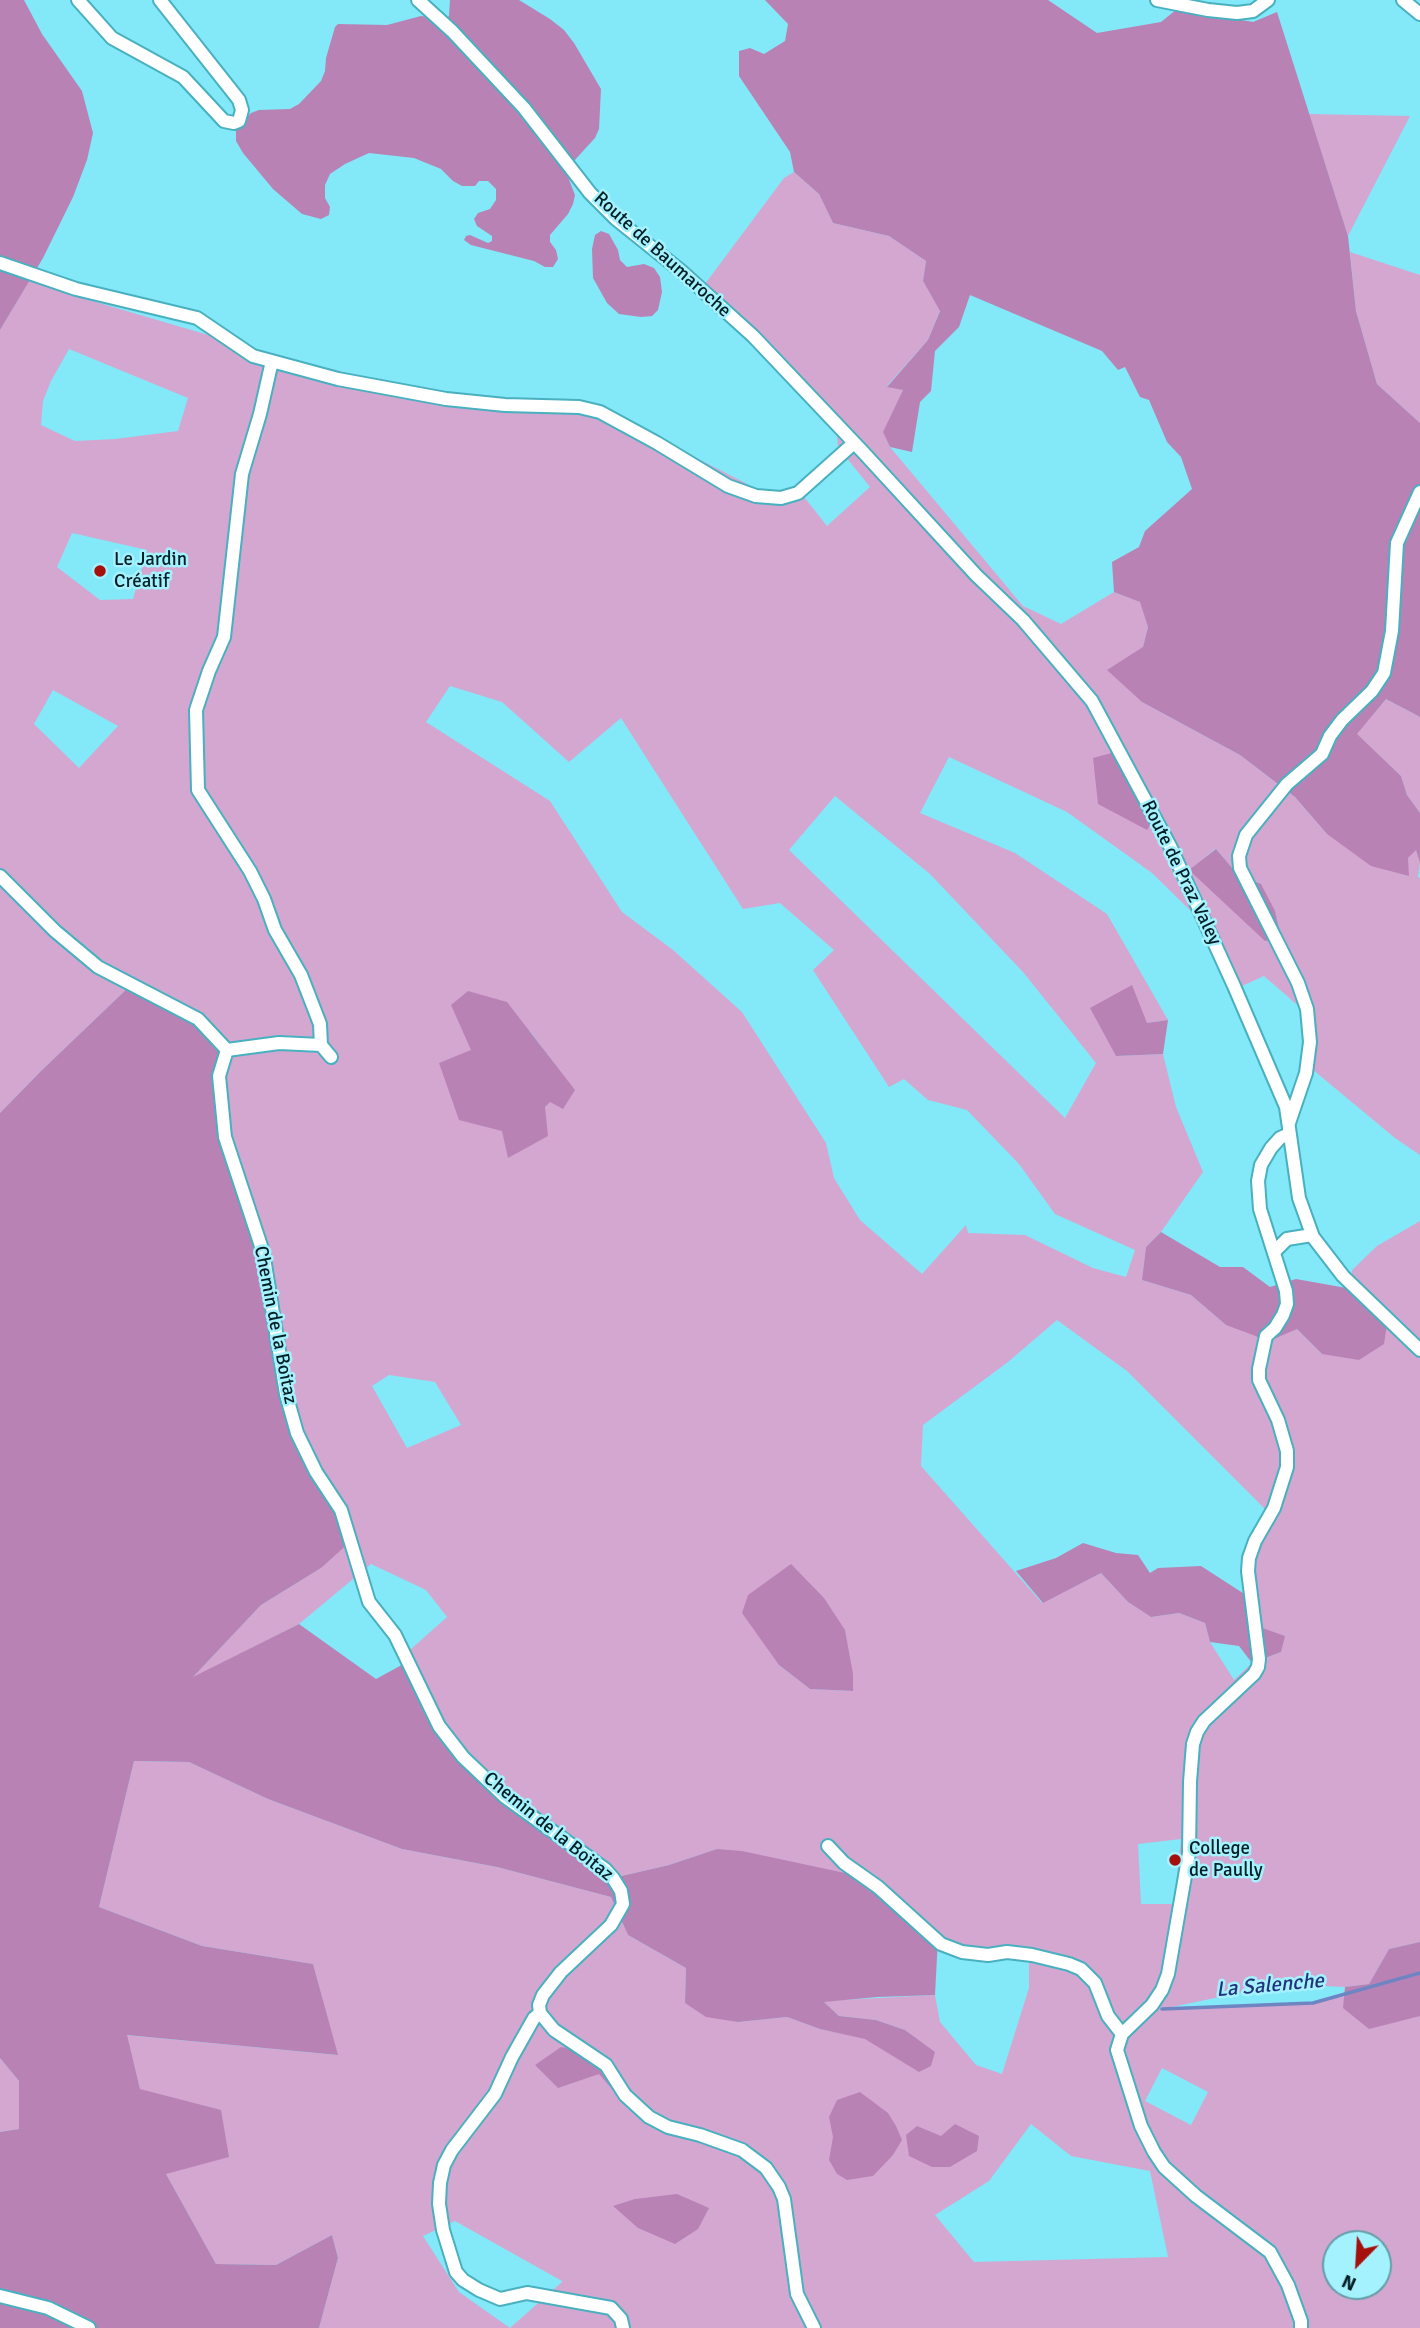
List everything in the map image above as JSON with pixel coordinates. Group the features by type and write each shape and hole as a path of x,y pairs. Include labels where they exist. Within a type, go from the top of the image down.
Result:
{"street":[{"path":"78,0 112,38 183,77 224,121 239,121 242,110 239,100 160,0"},
{"name":"Route de Baumaroche","path":"418,0 452,31 524,108 590,193 616,219 681,271 753,336 854,443"},
{"path":"1157,0 1237,13 1253,11 1268,0"},
{"path":"1403,0 1420,14"},
{"path":"0,264 76,289 197,318 253,356 338,379 446,399 505,405 579,407 600,412 729,486 756,496 781,498 798,493 854,443"},
{"path":"272,361 242,474 225,637 209,671 196,710 198,790 250,871 264,899 275,930 301,975 320,1024 321,1045 331,1057"},
{"name":"Route de Praz Valey","path":"854,443 976,575 1023,620 1092,701 1176,857 1286,1107 1300,1198 1312,1235 1343,1276 1420,1350"},
{"path":"1301,2328 1288,2285 1270,2252 1196,2196 1164,2167 1154,2152 1141,2126 1117,2050 1122,2034 1152,2005 1168,1974 1189,1853 1190,1782 1193,1744 1197,1732 1204,1721 1254,1674 1258,1667 1249,1558 1255,1541 1274,1508 1287,1467 1287,1451 1278,1420 1259,1380 1266,1336 1275,1328 1287,1304 1286,1291 1260,1209 1258,1187 1259,1174 1271,1148 1289,1130 1306,1073 1310,1042 1307,1009 1298,983 1240,868 1239,856 1246,835 1287,784 1322,754 1330,736 1342,720 1372,691 1384,673 1392,631 1397,542 1420,492"},
{"path":"0,876 55,931 98,967 198,1019 227,1050 279,1043 321,1045"},
{"name":"Chemin de la Boitaz","path":"227,1050 219,1076 225,1137 263,1252 286,1394 297,1433 316,1472 341,1510 369,1602 395,1635 439,1726 463,1756 505,1797 604,1869 621,1891 622,1904 611,1924 561,1972 543,1995 539,2005 540,2013"},
{"path":"1274,1252 1287,1239 1312,1235"},
{"path":"828,1846 844,1863 878,1888 941,1944 962,1952 1032,1955 1081,1969 1095,1983 1108,2016 1122,2034"},
{"path":"623,2328 621,2319 611,2308 527,2293 500,2299 479,2290 456,2272 443,2230 439,2204 444,2165 452,2150 495,2094 524,2035 540,2013 554,2030 606,2065 625,2095 649,2117 668,2127 741,2150 766,2168 784,2199 797,2294 814,2328"},
{"path":"0,2296 48,2308 89,2328"}],"shaded area":[{"path":"0,0 24,0 42,34 82,91 93,133 87,160 73,197 43,258 0,330"},
{"path":"450,0 519,0 564,30 601,89 599,129 595,138 568,171 575,195 573,204 550,235 550,242 558,259 553,267 471,245 464,240 470,235 488,243 492,241 492,236 477,226 474,219 478,213 490,209 496,200 496,189 488,181 479,181 475,186 462,186 441,169 414,158 369,153 330,174 325,185 329,215 321,219 302,214 273,189 236,141 236,129 251,113 259,110 290,109 299,104 321,81 338,24 387,25 421,16 446,19 449,16"},
{"path":"765,0 1048,0 1097,33 1161,22 1177,9 1253,22 1277,12 1348,236 1356,311 1377,384 1420,423 1420,717 1386,699 1357,734 1401,776 1407,795 1420,813 1420,863 1416,850 1408,858 1409,876 1371,866 1327,834 1295,797 1240,755 1142,702 1107,670 1143,647 1148,627 1140,602 1114,592 1112,562 1139,547 1145,531 1192,489 1181,457 1167,442 1149,400 1140,397 1125,367 1118,370 1102,351 970,295 959,327 935,351 931,391 920,402 912,452 890,447 883,432 903,390 887,387 928,340 940,311 923,281 926,261 889,236 833,223 819,194 794,172 790,152 739,76 739,51 750,48 764,54 785,41 788,24"},
{"path":"1309,114 1410,116 1348,236"},
{"path":"794,172 819,194 833,223 889,236 926,261 923,281 940,310 928,340 887,386 903,390 884,432 890,447 1023,606 1061,624 1114,592 1141,602 1148,627 1143,647 1142,702 1240,755 1295,797 1327,834 1408,876 1408,858 1416,849 1420,863 1420,1155 1395,1138 1312,1069 1302,1009 1264,976 1231,991 1197,917 1152,873 1067,812 949,757 920,813 1015,853 1107,914 1168,1020 1147,1023 1116,1056 1163,1054 1176,1107 1203,1172 1161,1232 1146,1247 1142,1280 1191,1295 1226,1325 1297,1329 1322,1354 1352,1289 1352,1270 1377,1246 1420,1221 1420,1942 1389,1949 1369,1984 1345,1987 1282,1984 1167,2008 1313,2003 1412,1982 1420,1985 1420,2328 510,2328 319,2328 338,2258 332,2235 276,2265 216,2264 166,2174 126,2035 337,2055 313,1964 202,1946 99,1907 134,1761 189,1762 268,1799 402,1849 497,1867 611,1897 628,1935 686,1968 685,2003 738,2022 787,2017 820,2029 865,2038 890,2052 931,2066 934,2052 905,2030 876,2020 839,2016 823,2001 935,1995 940,2022 976,2065 1002,2074 1029,1988 1029,1961 974,1958 717,1849 669,1865 613,1878 463,1757 409,1661 410,1650 447,1617 426,1590 371,1564 299,1624 191,1679 261,1605 321,1568 316,1472 132,984 0,1113 0,330 30,279 65,293 280,356 394,385 505,400 582,401 606,408 757,489 772,494 797,488 827,526 870,487 838,447 837,436 831,426 750,339 696,290 705,284 784,178","holes":["69,349 188,398 178,431 75,441 41,425 43,401","72,533 147,550 133,599 100,600 57,567","450,686 502,702 569,762 621,718 743,909 780,903 834,950 813,970 889,1087 904,1079 928,1100 967,1110 1019,1164 1055,1214 1135,1250 1126,1277 1093,1268 1025,1235 968,1233 966,1225 922,1274 860,1220 834,1178 826,1143 742,1012 673,950 622,912 550,801 426,722","53,690 118,726 79,768 34,724","835,796 930,874 1023,972 1096,1063 1065,1118 789,850","1216,849 1239,876 1189,871","530,1031 574,1090 549,1102 545,1107 439,1063","1057,1320 1127,1371 1266,1510 1243,1553 1251,1624 1281,1652 1252,1663 1234,1680 1210,1642 1205,1623 1179,1613 1151,1617 1128,1602 1101,1573 1042,1603 921,1466 923,1425 1008,1362","389,1375 435,1382 461,1425 407,1448 372,1386","779,1665 853,1691 810,1689","1181,1839 1174,1904 1141,1904 1138,1844","1162,2068 1208,2092 1191,2125 1145,2101","1031,2124 1071,2156 1150,2171 1168,2257 974,2262 935,2215 989,2181","455,2221 562,2281 510,2328 459,2292 423,2236"]},
{"path":"601,231 609,234 620,260 627,267 644,264 654,268 660,277 662,292 658,310 652,316 619,314 607,303 593,278 592,249 595,235"},
{"path":"1350,252 1420,275 1420,423 1377,384 1356,311"},
{"path":"1386,699 1420,717 1420,813 1407,795 1401,776 1356,734"},
{"path":"1115,752 1153,821 1147,830 1098,804 1093,758"},
{"path":"1216,849 1239,876 1261,884 1275,911 1281,939 1265,941 1189,870"},
{"path":"132,984 198,1019 227,1050 220,1102 263,1252 286,1394 351,1541 321,1568 261,1605 193,1677 299,1624 376,1679 409,1661 463,1757 613,1878 669,1865 717,1849 742,1851 859,1876 938,1938 935,1995 824,2002 839,2016 876,2020 905,2030 935,2052 931,2066 919,2072 865,2039 820,2029 787,2017 738,2022 706,2017 685,2003 686,1968 628,1935 611,1897 497,1867 402,1849 268,1799 189,1762 134,1761 99,1907 202,1946 313,1964 338,2055 127,2035 140,2089 221,2110 229,2157 166,2174 216,2264 276,2265 332,2235 338,2258 319,2328 0,2328 0,2132 19,2129 19,2081 0,2058 0,1113"},
{"path":"1132,985 1147,1023 1168,1020 1163,1054 1116,1056 1090,1008"},
{"path":"468,991 507,1002 575,1090 563,1109 550,1102 545,1107 548,1136 508,1158 502,1131 459,1120 439,1063 471,1050 451,1005"},
{"path":"1161,1232 1220,1267 1243,1267 1270,1287 1296,1279 1352,1289 1387,1324 1384,1344 1359,1360 1322,1354 1297,1329 1269,1341 1226,1325 1191,1295 1142,1280 1146,1247"},
{"path":"1083,1543 1116,1553 1138,1555 1150,1573 1158,1568 1201,1566 1249,1597 1251,1624 1285,1636 1281,1652 1252,1663 1239,1646 1210,1642 1205,1623 1179,1613 1151,1617 1128,1602 1101,1573 1043,1603 1016,1571 1056,1558"},
{"path":"791,1564 824,1598 845,1630 853,1674 853,1691 810,1689 779,1665 742,1613 748,1595"},
{"path":"1420,1942 1420,2016 1369,2029 1343,2008 1345,1987 1369,1984 1389,1949"},
{"path":"561,2047 580,2050 605,2067 617,2085 612,2089 599,2074 558,2088 535,2065"},
{"path":"0,2058 19,2081 19,2129 0,2132"},
{"path":"860,2092 888,2113 902,2140 893,2155 873,2176 847,2180 837,2174 829,2160 833,2137 829,2117 837,2100"},
{"path":"955,2124 979,2136 977,2151 950,2167 932,2167 909,2156 906,2135 917,2126 941,2136"},
{"path":"677,2194 709,2208 698,2229 675,2244 638,2228 613,2206 635,2199"}],"waterway":[{"name":"La Salenche","path":"1162,2009 1313,2003 1420,1973"}],"place":[{"name":"Le Jardin Créatif","path":"100,571"},
{"name":"College de Paully","path":"1175,1860"}]}
